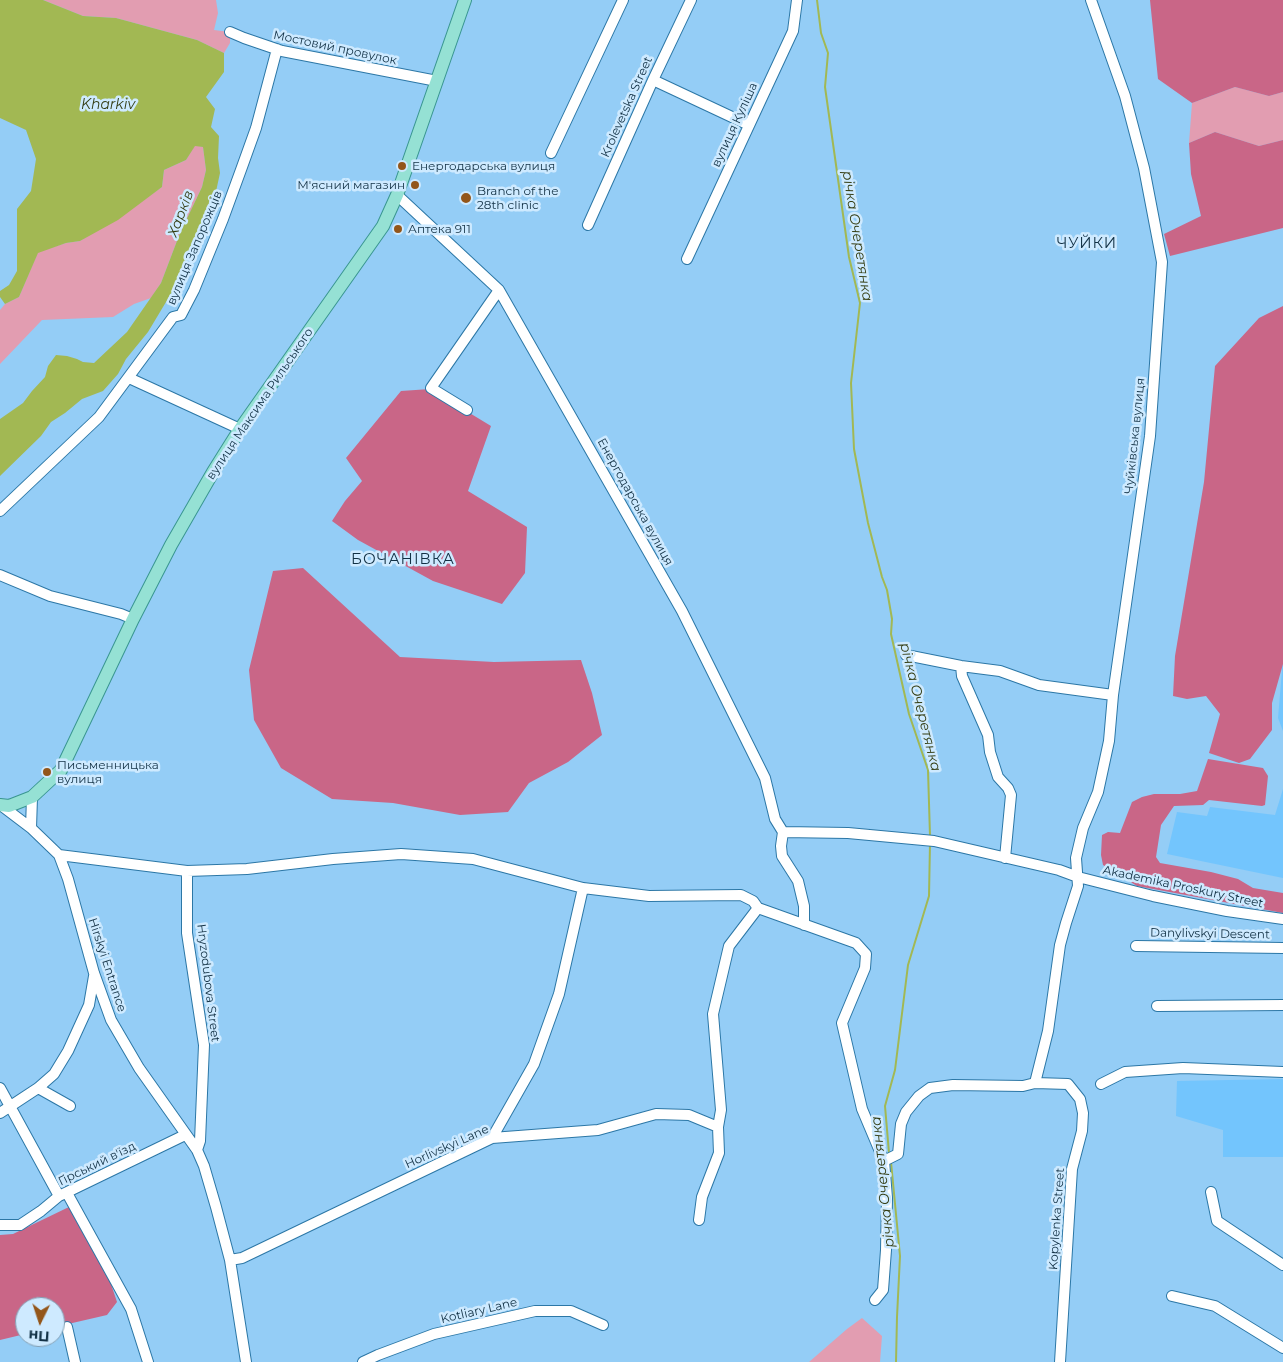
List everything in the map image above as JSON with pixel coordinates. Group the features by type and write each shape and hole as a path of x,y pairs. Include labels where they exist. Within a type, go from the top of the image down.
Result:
{"main road":[{"name":"вулиця Максима Рильського","path":"1,805 9,806 32,797 61,770 133,618 171,545 213,472 240,429 383,226 397,195 465,0"}],"street":[{"path":"551,153 622,0"},
{"name":"Krolevetska Street","path":"588,225 691,0"},
{"name":"вулиця Куліша","path":"687,259 793,31 797,0"},
{"name":"Чуйківська вулиця","path":"1078,877 1076,858 1083,828 1098,792 1109,741 1113,695 1150,436 1162,262 1144,168 1125,96 1091,0"},
{"name":"Мостовий провулок","path":"230,32 277,49 437,81"},
{"name":"вулиця Запорожців","path":"0,511 99,417 173,317 181,315 194,290 223,220 248,151 277,49"},
{"path":"653,80 749,125"},
{"name":"Енергодарська вулиця","path":"397,195 499,290 682,611 765,778 775,819 783,832 782,856 798,881 804,906 804,925"},
{"path":"467,410 431,388 499,290"},
{"path":"128,378 240,429"},
{"path":"0,575 50,596 133,618"},
{"path":"906,655 961,666 1000,671 1039,685 1113,695"},
{"path":"961,666 962,676 988,735 990,752 998,776 1011,795 1005,858"},
{"path":"31,828 32,797"},
{"name":"вулиця Максима Рильського","path":"1,805 31,828 59,855"},
{"path":"783,832 848,833 929,840 1059,870 1078,877 1077,892 1060,945 1048,1030 1035,1083 1023,1086 953,1085 930,1088 919,1096 906,1112 901,1124 898,1154 884,1161"},
{"path":"59,855 187,871 247,869 333,859 401,854 473,859 583,888 650,896 741,895 753,901 758,908 856,943 866,954 865,968 842,1023 862,1110 884,1161 887,1198 886,1250 883,1290 875,1300"},
{"name":"Hirskyi Entrance","path":"59,855 68,879 94,973 111,1020 139,1068 197,1150"},
{"name":"Hryzodubova Street","path":"187,871 188,933 204,1046 200,1141 197,1150 204,1166 230,1260 246,1362"},
{"name":"Akademika Proskury Street","path":"1078,877 1227,911 1283,919"},
{"path":"492,1138 534,1064 559,994 583,888"},
{"path":"699,1220 702,1197 718,1153 718,1126 721,1110 713,1014 729,946 758,908"},
{"name":"Danylivskyi Descent","path":"1136,946 1283,948"},
{"path":"0,1112 38,1088 54,1074 68,1051 89,1005 94,973"},
{"path":"1157,1006 1283,1005"},
{"path":"1101,1084 1126,1072 1183,1068 1283,1072"},
{"name":"Kopylenka Street","path":"1035,1083 1068,1084 1080,1099 1083,1113 1082,1131 1072,1169 1060,1362"},
{"name":"Гірський в'їзд","path":"0,1088 63,1194 185,1135"},
{"path":"38,1088 70,1106"},
{"name":"Horlivskyi Lane","path":"230,1260 242,1258 492,1138 598,1130 656,1114 689,1115 718,1126"},
{"path":"1211,1192 1217,1221 1283,1265"},
{"path":"0,1225 20,1225 63,1194 130,1308 148,1362"},
{"path":"1172,1296 1215,1306 1283,1348"},
{"name":"Kotliary Lane","path":"362,1362 434,1334 535,1311 571,1311 603,1324"},
{"path":"67,1327 75,1362"}],"shaded area":[{"path":"43,0 216,0 218,13 214,30 230,32 230,43 224,53 197,40 116,18 83,16"},
{"path":"1150,0 1283,0 1283,92 1269,96 1235,87 1192,103 1158,79"},
{"path":"1235,87 1269,96 1283,92 1283,140 1259,146 1215,132 1189,143 1192,103"},
{"path":"1215,132 1259,146 1283,140 1283,228 1170,256 1164,234 1201,216 1191,174 1189,143"},
{"path":"195,145 203,147 206,170 202,187 180,233 161,283 151,298 134,304 113,317 42,320 0,364 0,310 5,304 19,297 38,252 66,243 80,241 142,201 162,187 164,170 186,160"},
{"path":"1283,306 1283,664 1272,703 1272,730 1250,759 1239,763 1209,753 1220,714 1206,696 1187,699 1173,696 1175,656 1204,482 1215,366 1259,318"},
{"path":"430,389 491,426 468,491 527,527 525,573 502,604 433,581 358,540 332,521 345,501 362,481 346,458 401,391"},
{"path":"303,568 400,657 494,662 581,660 592,693 602,735 568,762 529,783 508,812 460,815 393,803 332,799 281,768 254,720 249,670 273,571"},
{"path":"1283,658 1283,731 1278,718"},
{"path":"1208,759 1263,768 1268,776 1265,805 1209,800 1203,805 1174,806 1161,825 1156,857 1160,863 1211,872 1238,879 1253,888 1283,893 1283,913 1137,886 1103,865 1101,855 1102,835 1108,832 1120,833 1132,802 1154,794 1180,794 1197,791"},
{"path":"1283,789 1283,878 1167,854 1177,812 1207,816 1210,807 1275,815"},
{"path":"1283,1079 1283,1157 1223,1157 1223,1130 1176,1116 1177,1081"},
{"path":"71,1206 101,1254 117,1302 107,1315 65,1325 65,1297 15,1297 15,1336 0,1340 0,1235 13,1234"},
{"path":"862,1318 882,1336 880,1362 809,1362 847,1329"}],"water":[{"name":"Kharkiv","path":"0,0 43,0 83,16 116,18 197,40 224,53 224,72 206,97 215,109 211,127 219,136 218,158 220,173 212,210 183,265 175,287 148,332 126,359 118,374 103,391 82,399 51,422 41,436 0,476 0,419 23,403 45,377 48,366 56,355 94,363 127,332 161,283 180,233 202,187 206,170 203,147 195,146 186,160 164,170 162,187 118,220 80,241 66,243 38,253 19,297 5,304 0,297 0,291 9,285 17,271 17,209 31,191 36,159 26,130 0,118"}],"waterway":[{"name":"річка Очеретянка","path":"817,0 821,33 828,53 825,87 849,257 860,303 851,383 854,449 868,523 887,590 892,619 891,634 909,714 928,770 930,836"},
{"name":"річка Очеретянка","path":"889,1153 885,1106 895,1070 908,965 929,896 930,843"},
{"name":"річка Очеретянка","path":"891,1162 900,1256 896,1362"}],"place":[{"name":"Енергодарська вулиця","path":"402,166"},
{"name":"М'ясний магазин","path":"415,185"},
{"name":"Branch of the 28th clinic","path":"466,198"},
{"name":"Аптека 911","path":"398,229"},
{"name":"Письменницька вулиця","path":"47,772"}],"district":[{"name":"ЧУЙКИ","path":"1087,244"},
{"name":"БОЧАНІВКА","path":"403,560"}],"water label":[{"name":"Харків","path":"181,214"}]}
